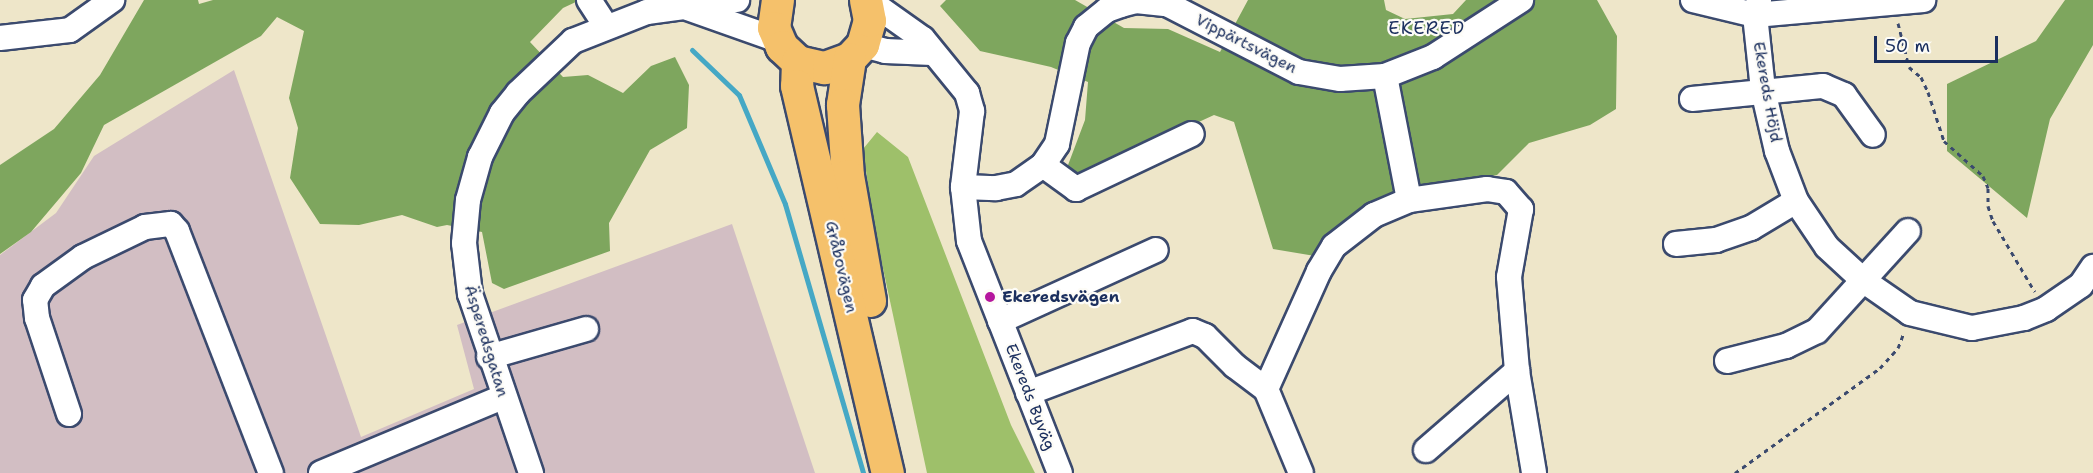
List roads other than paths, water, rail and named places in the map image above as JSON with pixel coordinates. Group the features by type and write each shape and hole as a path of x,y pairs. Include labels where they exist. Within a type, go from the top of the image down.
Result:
{"main road":[{"name":"Gråbovägen","path":"778,0 774,16 788,51 797,86 888,473"},
{"name":"Gråbovägen","path":"867,0 870,21 857,52 843,105 849,176 865,280 908,473"},
{"path":"788,51 825,68 857,52"}],"street":[{"path":"0,38 70,30 112,0"},
{"path":"589,0 606,26"},
{"name":"Äsperedsgatan","path":"531,473 489,357 467,273 464,243 474,173 502,113 518,93 560,51 606,26 647,12 690,9 737,0"},
{"name":"Ekereds Byväg","path":"867,0 887,9 923,39 932,53 958,77 972,111 963,187 969,241 1060,473"},
{"name":"Vippärtsvägen","path":"963,187 996,188 1017,184 1043,165 1057,144 1071,65 1086,27 1107,10 1136,1 1178,8 1299,72 1340,79 1385,76 1433,57 1521,0"},
{"path":"1693,0 1757,8 1884,5 1923,0"},
{"name":"Ekereds Höjd","path":"1757,8 1763,90 1777,151 1796,201 1827,247 1863,281 1910,314 1972,328 2024,318 2046,309 2089,279"},
{"name":"Äsperedsgatan","path":"690,9 788,51"},
{"path":"857,52 932,53"},
{"path":"1385,76 1409,200"},
{"path":"1692,99 1763,90 1830,88 1844,95 1873,135"},
{"path":"1043,165 1076,189 1192,134"},
{"path":"1266,389 1318,271 1334,246 1374,215 1409,200 1488,189 1506,192 1518,201 1520,219 1509,277 1517,371 1534,473"},
{"path":"1676,244 1716,240 1751,228 1796,201"},
{"path":"69,414 37,318 35,300 43,286 83,256 145,227 171,224 177,231 271,473"},
{"path":"1727,361 1786,346 1817,331 1908,231"},
{"path":"1000,321 1156,250"},
{"path":"489,357 586,329"},
{"path":"1028,393 1193,331 1205,336 1235,366 1266,389 1302,473"},
{"path":"1426,450 1517,371"},
{"path":"321,473 503,397"}],"waterway":[{"path":"692,50 739,95 785,204 863,473"}],"place":[{"name":"Ekeredsvägen","path":"990,297"}],"district":[{"name":"EKERED","path":"1427,28"}]}
